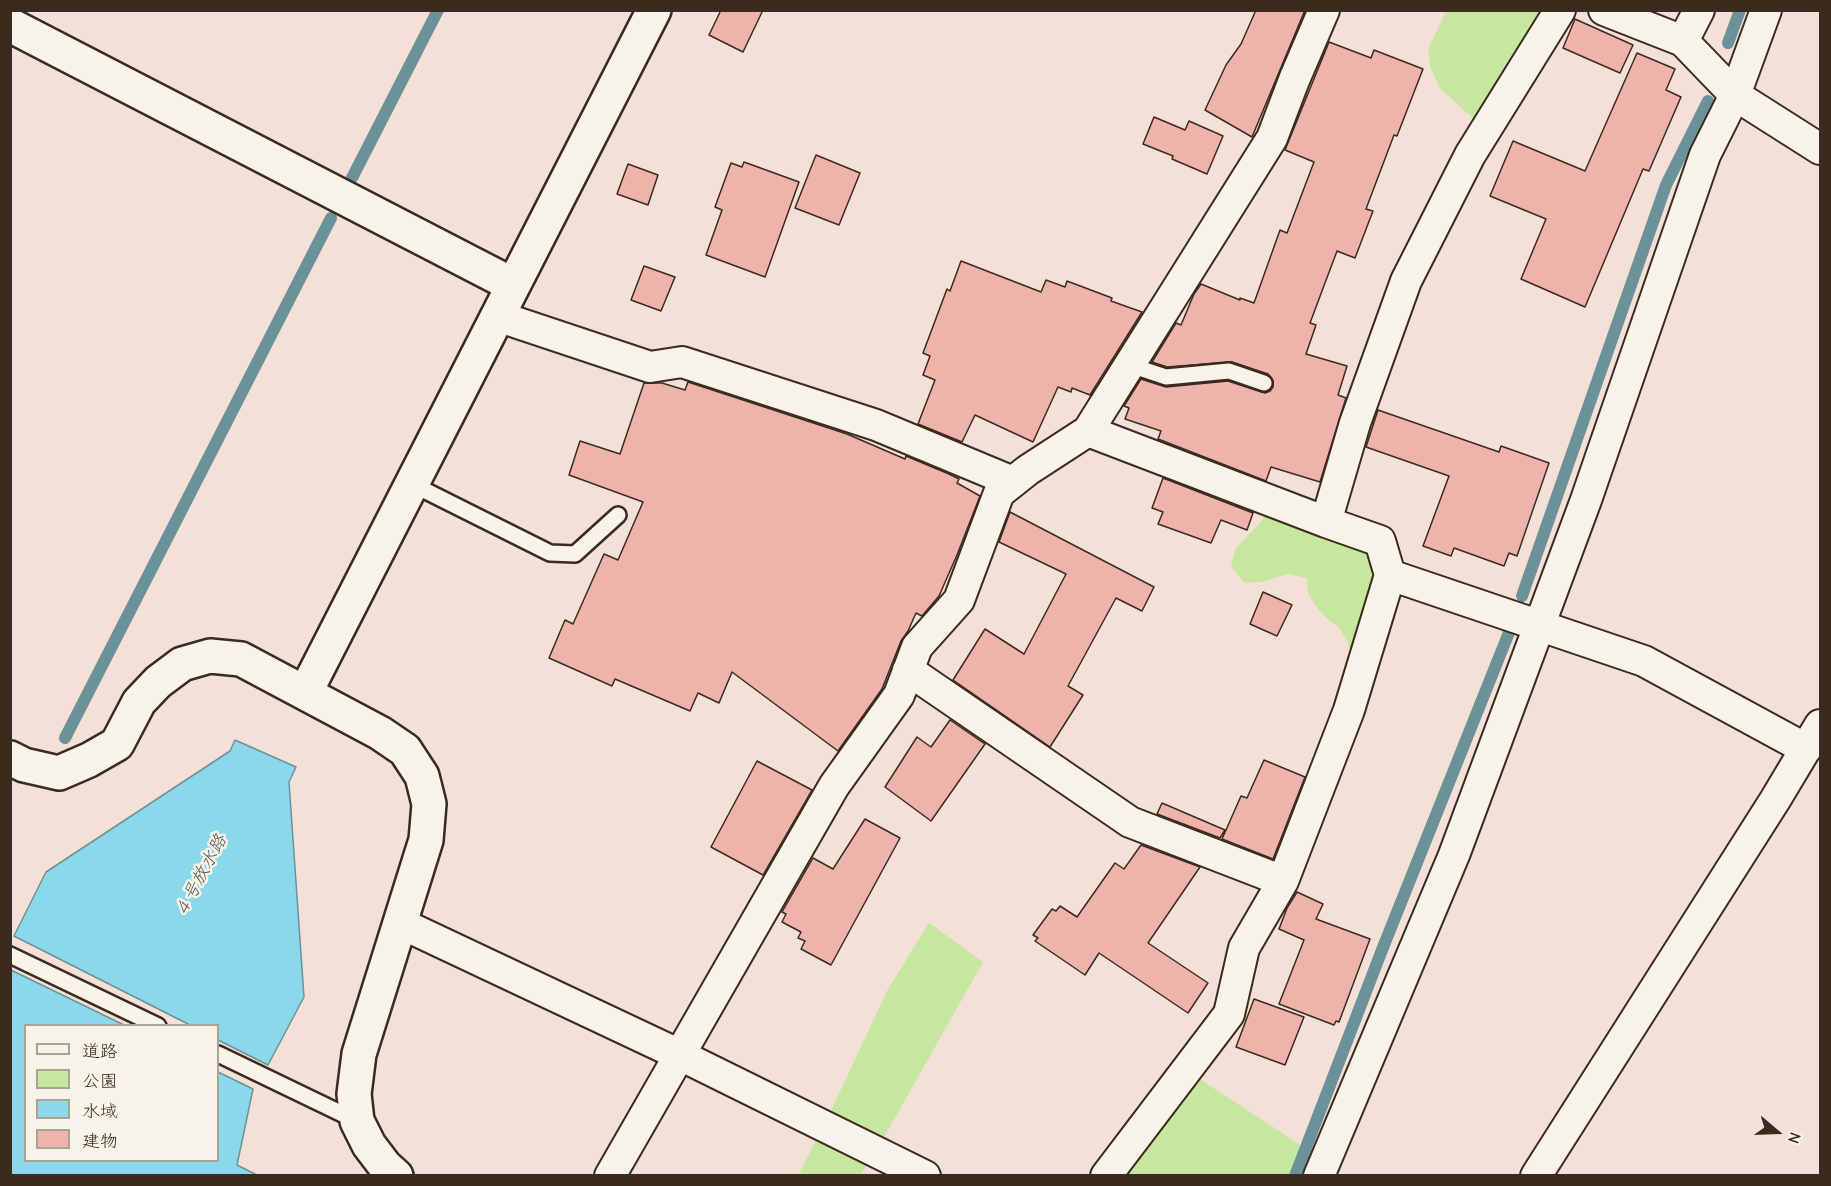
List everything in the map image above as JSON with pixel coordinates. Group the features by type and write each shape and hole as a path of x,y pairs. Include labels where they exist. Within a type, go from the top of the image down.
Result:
{"street":[{"path":"305,693 654,10"},
{"path":"610,1176 834,786 898,694 917,647 959,600 999,493 1088,431 1272,138 1324,10"},
{"path":"1326,522 1355,423 1406,281 1470,155 1560,10"},
{"path":"1604,10 1683,41 1735,96 1821,149"},
{"path":"1683,41 1699,10"},
{"path":"1319,1176 1454,855 1586,500 1705,155 1735,96 1766,10"},
{"path":"10,25 513,285"},
{"path":"497,316 650,367 682,362 876,425 1013,482"},
{"path":"1088,431 1380,542 1390,574 1349,710 1283,880 1244,948 1229,1014 1106,1176"},
{"path":"1390,574 1644,661 1813,737 1536,1176"},
{"path":"10,758 24,765 59,773 88,760 117,744 139,702 158,682 182,664 210,656 242,659 380,733 405,750 422,776 429,804 426,840 359,1054 354,1094 357,1121 369,1146 396,1176"},
{"path":"908,670 1130,822 1283,880"},
{"path":"400,922 680,1054 925,1176"}],"lane":[{"path":"1130,365 1166,376 1229,371 1264,383"},
{"path":"412,484 550,553 575,554 618,514"},
{"path":"10,955 154,1024"},
{"path":"219,1054 357,1121"}],"green space":[{"path":"1446,11 1545,11 1479,124 1440,88 1431,69 1428,49"},
{"path":"1270,509 1369,547 1383,572 1351,673 1344,667 1350,651 1347,640 1338,626 1327,619 1315,605 1308,593 1307,578 1288,574 1260,582 1245,583 1231,567 1236,548"},
{"path":"929,923 983,962 883,1139 828,1117 888,989"},
{"path":"1198,1078 1302,1146 1290,1175 1132,1176 1126,1172"},
{"path":"816,1141 866,1166 861,1175 798,1175"}],"water":[{"name":"４号放水路","path":"235,740 296,767 289,782 304,997 268,1065 219,1040 219,1024 188,1024 14,936 46,872 230,751"},
{"path":"11,970 122,1024 24,1024 24,1162 219,1162 219,1072 253,1089 237,1165 257,1175 11,1175"}],"building":[{"path":"721,10 763,10 743,52 709,35"},
{"path":"1256,10 1305,10 1252,137 1205,110 1226,65 1241,44"},
{"path":"1575,19 1633,45 1620,73 1563,48"},
{"path":"1329,42 1371,58 1374,50 1423,69 1397,136 1394,135 1366,209 1373,211 1355,258 1337,251 1310,323 1316,325 1306,354 1347,366 1338,395 1346,398 1320,482 1271,467 1266,481 1158,439 1161,431 1125,419 1129,408 1124,406 1141,379 1166,387 1228,381 1265,393 1273,387 1273,381 1268,374 1232,362 1167,367 1152,362 1176,323 1181,325 1194,294 1201,284 1240,300 1240,298 1254,303 1280,230 1287,233 1314,162 1285,150"},
{"path":"1637,53 1675,69 1666,90 1681,97 1649,171 1643,169 1585,307 1521,279 1546,219 1490,196 1513,141 1585,171"},
{"path":"1154,117 1185,130 1189,121 1223,136 1207,174 1172,159 1173,156 1143,144"},
{"path":"816,155 860,173 839,225 795,208"},
{"path":"744,162 799,182 765,277 706,255 722,210 715,207 731,163 742,167"},
{"path":"628,164 658,175 648,205 617,194"},
{"path":"961,261 1041,292 1046,280 1065,287 1067,281 1142,312 1090,395 1072,388 1071,392 1058,387 1033,442 975,415 962,442 918,424 935,380 923,375 930,356 923,353 947,289 950,291"},
{"path":"644,266 675,277 661,311 631,300"},
{"path":"688,382 847,434 905,459 906,456 959,479 957,483 980,496 939,596 922,616 916,613 901,641 882,689 838,751 732,672 719,703 698,693 690,711 615,679 612,686 549,658 565,620 573,624 604,554 618,560 643,502 569,475 580,441 620,454 644,383 662,383 685,390"},
{"path":"1378,410 1499,452 1501,446 1549,463 1517,556 1509,553 1504,566 1454,548 1451,556 1423,546 1449,476 1366,447"},
{"path":"1163,478 1253,513 1247,530 1221,520 1211,543 1158,524 1163,512 1152,508"},
{"path":"1010,512 1154,587 1142,611 1116,598 1068,686 1083,695 1050,747 953,680 985,629 1024,654 1066,574 999,542"},
{"path":"1263,592 1292,605 1277,636 1250,624"},
{"path":"950,720 985,744 931,821 885,787 917,737 931,747"},
{"path":"1264,760 1305,777 1273,859 1222,839 1241,796 1247,798"},
{"path":"757,761 812,790 763,875 711,847"},
{"path":"1162,803 1225,830 1220,838 1157,814"},
{"path":"865,819 900,838 831,965 801,949 805,941 798,938 801,932 782,922 786,914 782,912 813,858 833,869"},
{"path":"1141,845 1200,867 1148,943 1208,983 1188,1013 1099,953 1085,975 1035,941 1038,938 1033,935 1052,909 1056,911 1060,906 1077,917 1115,863 1124,869"},
{"path":"1297,892 1323,904 1316,919 1370,939 1339,1022 1336,1021 1334,1025 1279,1004 1304,940 1279,929 1287,908"},
{"path":"1254,999 1304,1017 1285,1065 1236,1047"}],"waterway":[{"path":"352,178 438,10"},
{"path":"1728,43 1740,10"},
{"path":"1522,596 1666,185 1708,101"},
{"path":"65,738 331,218"},
{"path":"1295,1176 1382,950 1510,630"}]}
